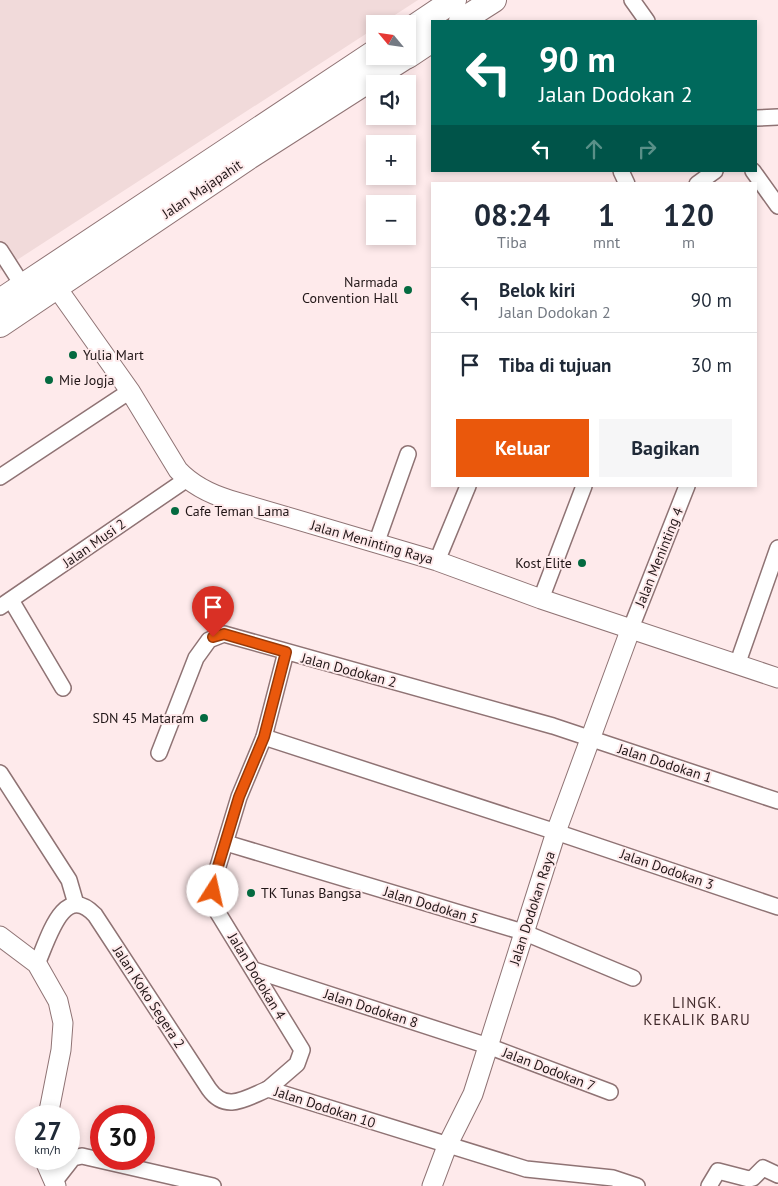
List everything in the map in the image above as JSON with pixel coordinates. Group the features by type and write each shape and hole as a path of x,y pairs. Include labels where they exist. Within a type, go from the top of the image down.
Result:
{"main road":[{"path":"416,26 454,0"},
{"path":"462,20 487,2"},
{"name":"Jalan Majapahit","path":"416,50 431,41"},
{"name":"Jalan Majapahit","path":"0,301 366,58"},
{"name":"Jalan Majapahit","path":"0,325 249,158 393,65"}],"street":[{"path":"632,0 646,20"},
{"path":"757,118 778,117"},
{"path":"700,182 714,172"},
{"path":"754,172 776,204"},
{"path":"0,250 23,286"},
{"name":"Jalan Meninting Raya","path":"57,288 130,392 178,470 203,490 230,500 437,561 541,599 778,678"},
{"path":"0,477 130,392"},
{"path":"376,544 408,454"},
{"name":"Jalan Musi 2","path":"6,603 187,479"},
{"path":"437,561 468,487"},
{"path":"541,599 584,487"},
{"name":"Jalan Meninting 4","path":"631,628 687,487"},
{"path":"737,665 778,548"},
{"path":"6,603 62,688"},
{"name":"Jalan Dodokan Raya","path":"432,1186 447,1146 473,1094 556,832 631,628"},
{"name":"Jalan Dodokan 2","path":"159,753 196,658 204,645 213,637 224,634 553,726"},
{"name":"Jalan Dodokan 4","path":"268,1089 297,1064 302,1050 230,932 215,901 213,891 216,873 239,797 264,737 286,652"},
{"name":"Jalan Dodokan 1","path":"553,726 778,800"},
{"path":"264,737 556,832"},
{"name":"Jalan Koko Segera 2","path":"0,773 69,880 81,906 95,915 134,971 209,1088"},
{"name":"Jalan Dodokan 3","path":"556,832 778,907"},
{"name":"Jalan Dodokan 5","path":"226,843 523,932 633,978"},
{"path":"37,964 59,917 67,906 81,906"},
{"path":"0,936 37,964 58,1001 63,1023 61,1050 50,1105"},
{"name":"Jalan Dodokan 8","path":"254,970 488,1046"},
{"name":"Jalan Dodokan 7","path":"488,1046 610,1092"},
{"name":"Jalan Dodokan 10","path":"209,1088 214,1096 228,1103 268,1089 526,1169 614,1178 637,1186"},
{"path":"56,1184 73,1158 82,1156 213,1186"},
{"path":"709,1186 718,1171 749,1179 753,1178 763,1168 778,1175"},
{"path":"49,1170 56,1184"}],"shaded area":[{"path":"0,0 418,0 395,15 366,15 366,34 0,271"}],"place":[{"name":"Narmada Convention Hall","path":"408,290"},
{"name":"Yulia Mart","path":"73,355"},
{"name":"Mie Jogja","path":"49,380"},
{"name":"Cafe Teman Lama","path":"175,511"},
{"name":"Kost Elite","path":"582,563"},
{"name":"SDN 45 Mataram","path":"204,718"},
{"name":"TK Tunas Bangsa","path":"251,893"}],"district":[{"name":"LINGK. KEKALIK BARU","path":"697,1010"}],"route":[{"path":"213,637 224,634 286,652 264,737 239,797 216,873 213,891"}]}
